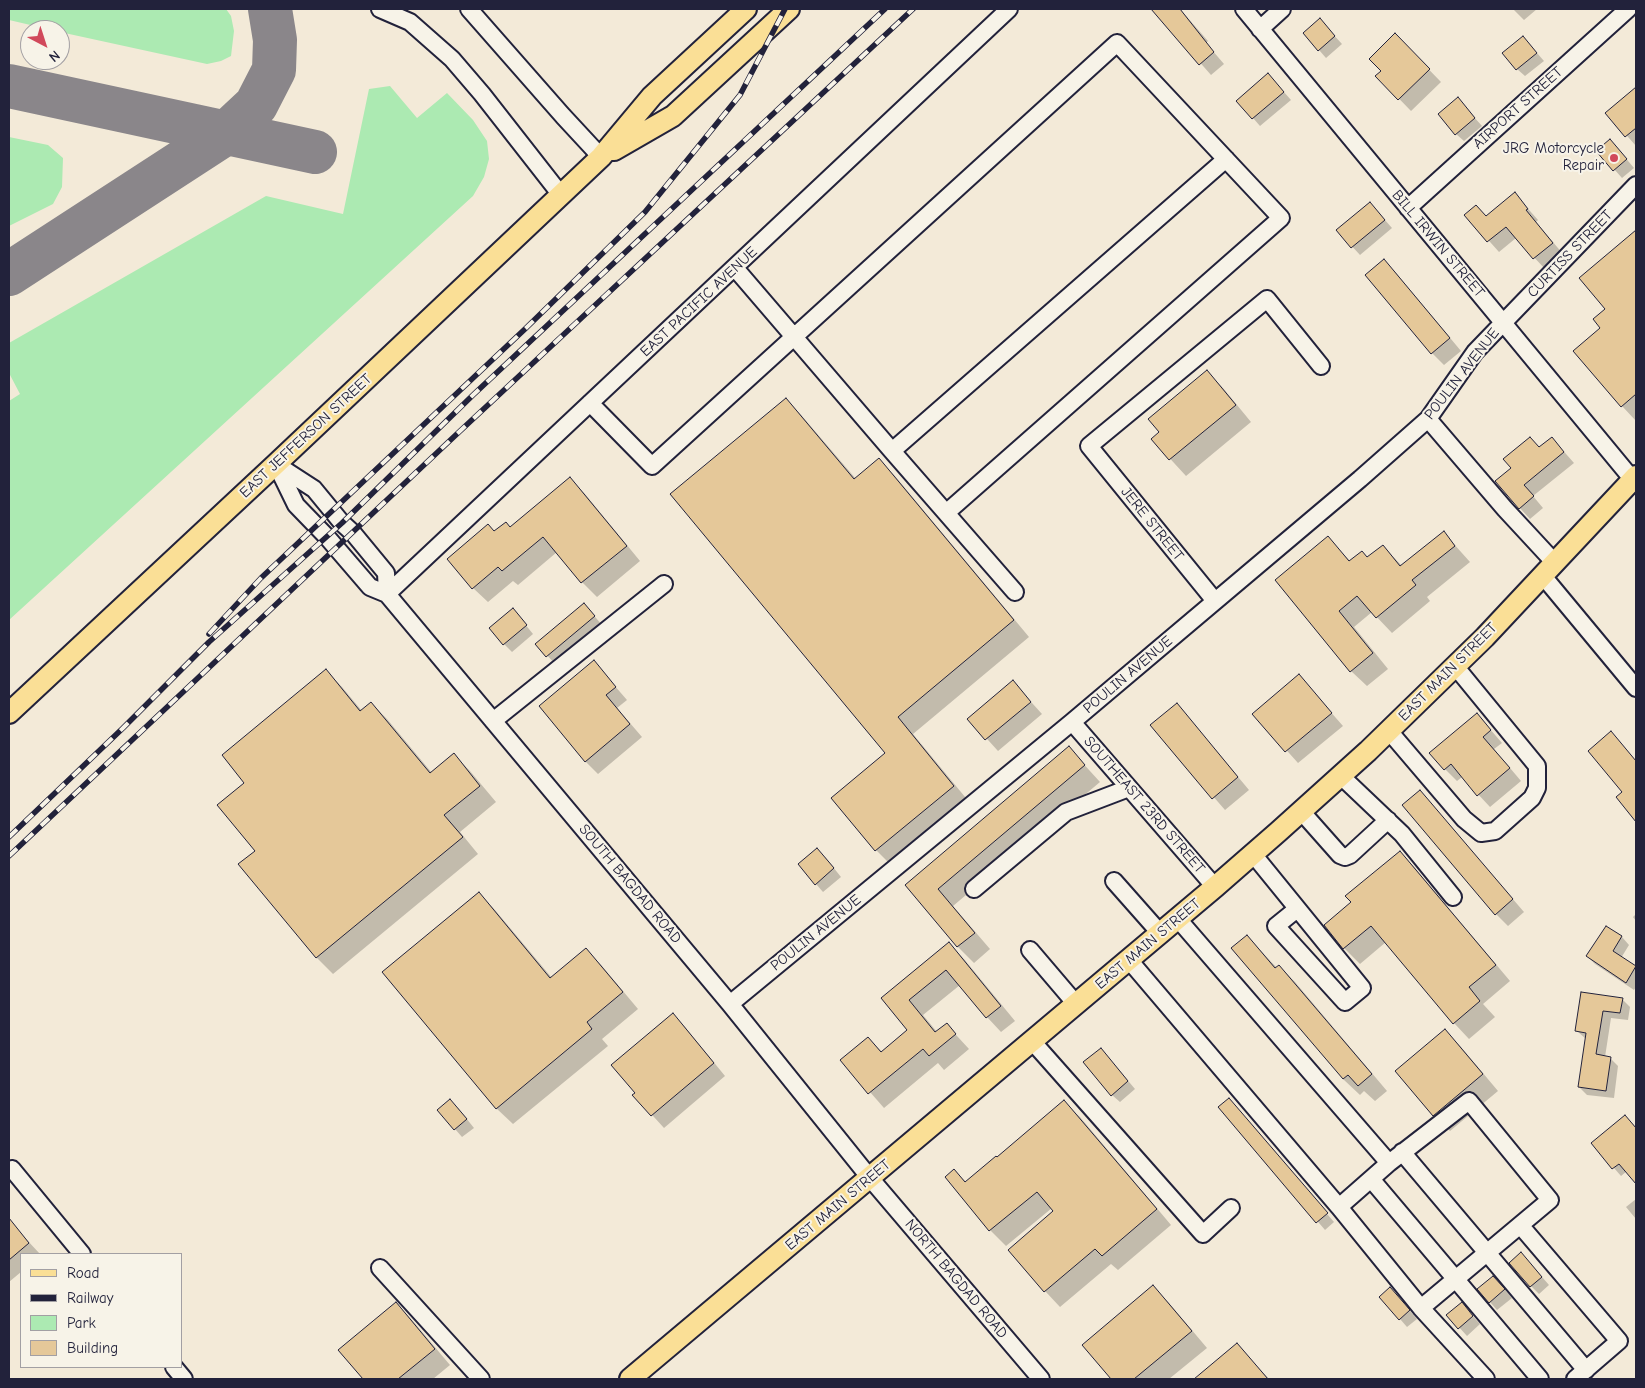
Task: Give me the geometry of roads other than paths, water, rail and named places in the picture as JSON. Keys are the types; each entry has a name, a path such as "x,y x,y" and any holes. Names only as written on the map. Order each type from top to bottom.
{"main road":[{"name":"EAST JEFFERSON STREET","path":"9,712 276,464 601,157 652,96 746,9"},
{"name":"EAST JEFFERSON STREET","path":"601,157 673,116 789,9"},
{"name":"EAST MAIN STREET","path":"630,1379 1216,887 1341,776 1455,666 1549,570 1635,478"}],"street":[{"path":"380,9 410,22 452,59 482,94 561,195"},
{"path":"469,9 601,157"},
{"name":"EAST PACIFIC AVENUE","path":"387,594 1009,9"},
{"name":"BILL IRWIN STREET","path":"1244,9 1635,478"},
{"path":"1260,29 1282,9"},
{"name":"AIRPORT STREET","path":"1408,208 1628,9"},
{"path":"590,403 652,466 1118,43 1281,218 946,513"},
{"path":"892,451 1226,159"},
{"name":"CURTISS STREET","path":"1503,322 1636,185"},
{"path":"735,268 1015,592"},
{"name":"JERE STREET","path":"1215,601 1089,446 1267,299 1321,366"},
{"name":"POULIN AVENUE","path":"730,1004 1072,722 1360,480 1428,419 1475,352 1503,322"},
{"path":"1428,419 1505,509 1636,688"},
{"path":"276,464 314,488 342,523 353,532 386,573 387,594"},
{"name":"SOUTH BAGDAD ROAD","path":"276,464 296,505 327,537 370,587 387,594 730,1004 870,1178"},
{"path":"494,721 664,584"},
{"path":"1389,731 1464,819 1481,833 1495,830 1532,798 1537,788 1537,766 1455,666"},
{"name":"SOUTHEAST 23RD STREET","path":"1072,722 1216,887"},
{"path":"1341,776 1402,834 1453,897"},
{"path":"974,888 1066,812 1129,788"},
{"path":"1301,811 1340,855 1345,858 1350,856 1388,820"},
{"path":"1252,854 1362,988 1345,1002 1276,926 1297,909"},
{"path":"1114,881 1160,934"},
{"path":"1178,919 1389,1163"},
{"path":"1030,950 1076,1004"},
{"path":"1128,960 1339,1207 1421,1308 1486,1379"},
{"path":"1032,1041 1202,1234 1231,1208"},
{"path":"1339,1207 1402,1152 1469,1101 1550,1200 1421,1308"},
{"path":"1402,1152 1488,1253 1581,1375 1619,1341 1520,1226"},
{"path":"12,1170 81,1253"},
{"name":"NORTH BAGDAD ROAD","path":"870,1178 1041,1379"},
{"path":"1371,1179 1540,1379"},
{"path":"380,1268 481,1379"},
{"path":"175,1368 184,1379"}],"railway":[{"path":"209,634 261,578 525,329 645,212 740,95 785,9"},
{"path":"9,837 123,728 209,642 342,523 473,395 885,9"},
{"path":"9,856 459,432 913,9"}],"place":[{"name":"JRG Motorcycle Repair","path":"1614,158"}]}
